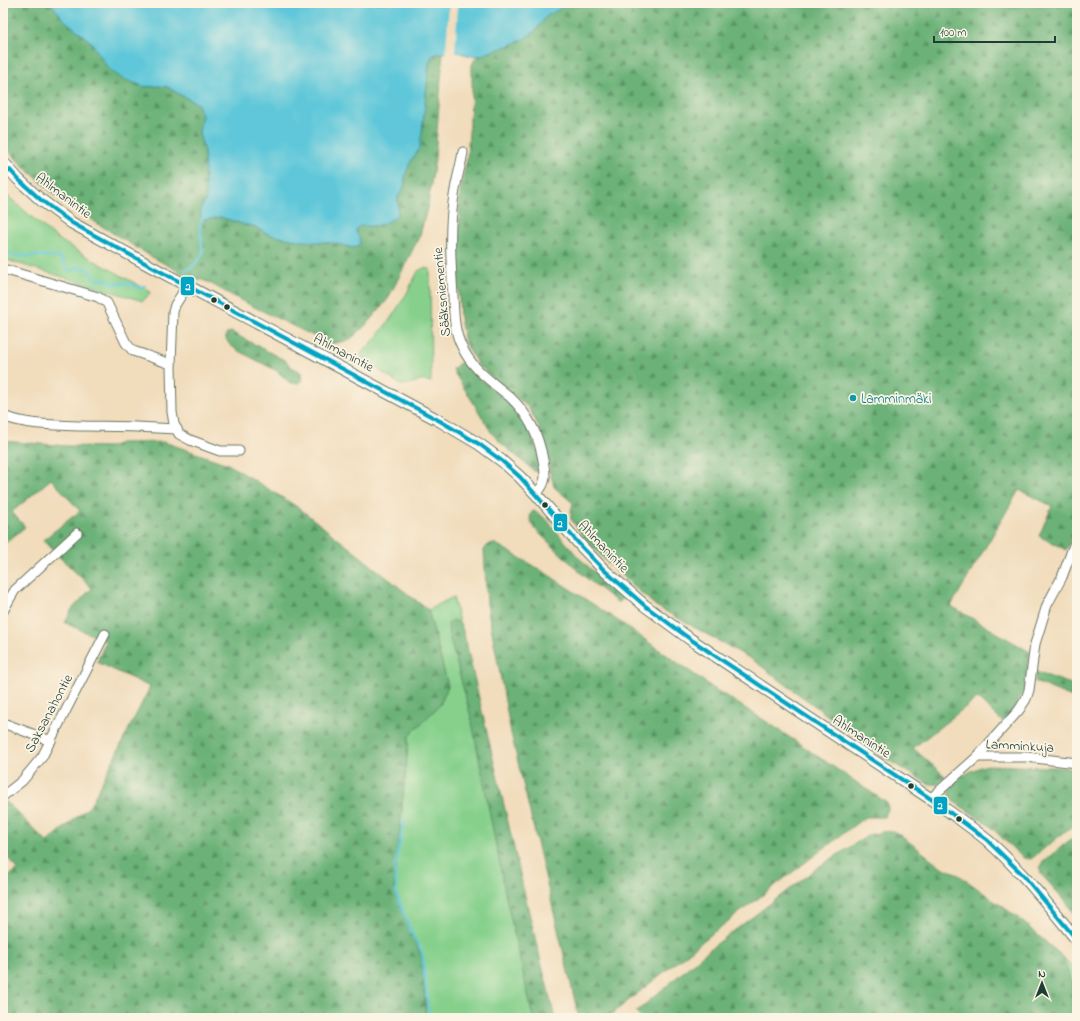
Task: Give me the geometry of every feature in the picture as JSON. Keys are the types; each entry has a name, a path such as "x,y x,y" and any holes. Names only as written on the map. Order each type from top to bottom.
{"street":[{"name":"Sääksniementie","path":"463,152 455,191 450,245 457,336 464,352 476,369 510,398 523,411 531,424 542,448 545,468 544,484 536,494"},
{"name":"Ahlmanintie","path":"5,170 72,223 186,286 440,421 478,444 502,461 536,494 604,570 624,588 665,621 977,832 1021,874 1077,940"},
{"path":"3,269 98,297 106,303 126,343 133,351 171,364"},
{"path":"186,286 175,305 174,312 171,364 172,412 174,424 179,434 190,440 220,451 239,450"},
{"path":"3,416 14,420 39,424 177,429"},
{"path":"3,611 15,590 77,533"},
{"path":"977,757 1019,710 1026,699 1029,690 1035,644 1047,605 1062,577 1074,545"},
{"name":"Saksanahontie","path":"3,796 22,781 42,757 105,634"},
{"path":"3,723 51,741"},
{"name":"Lamminkuja","path":"930,799 977,757 1026,757 1077,763"}],"green space":[{"path":"3,3 51,3 63,19 91,42 108,68 145,87 168,87 198,104 202,116 199,133 204,150 206,199 201,208 204,220 220,217 253,226 270,235 302,241 333,243 353,248 360,239 356,229 363,225 375,225 398,211 398,197 404,187 406,173 422,132 429,64 434,56 443,52 435,158 428,205 420,235 388,299 364,327 349,340 330,344 242,301 208,282 186,275 152,257 56,196 7,149 3,135"},
{"path":"570,3 1077,3 1077,526 1066,550 1039,536 1052,506 1019,490 951,606 1030,652 1025,688 1005,724 977,698 913,748 946,777 938,784 930,785 886,759 753,660 656,606 611,566 582,535 571,519 573,503 554,487 544,442 537,423 528,407 478,365 465,343 460,318 458,278 460,192 467,159 472,93 472,65 475,59 479,56 513,44 535,31 546,16"},
{"path":"3,192 55,237 151,292 143,301 3,259"},
{"path":"424,268 430,269 431,382 421,380 410,384 401,385 362,359 361,353 375,339 391,318 406,295 418,271"},
{"path":"231,332 286,361 290,366 300,372 302,380 298,383 290,383 277,371 237,350 230,345 226,339 226,334"},
{"path":"459,363 502,396 512,405 525,422 538,452 538,472 534,471 500,442 491,432 455,374 453,369"},
{"path":"3,441 68,446 110,447 120,443 164,442 228,464 299,508 428,610 448,686 440,705 409,736 394,888 422,958 426,1018 3,1018 3,881 18,869 3,853 3,804 6,801 47,842 90,806 150,687 97,662 106,641 65,623 72,609 92,588 43,540 80,511 51,479 12,512 25,527 3,545"},
{"path":"534,511 546,519 578,557 622,598 621,601 617,602 585,577 535,529 530,519 532,512"},
{"path":"489,544 496,544 544,572 623,624 716,690 764,720 887,803 888,809 884,817 865,817 714,932 605,1018 579,1018 511,733 487,605 484,550"},
{"path":"453,597 552,1018 426,1018 422,958 394,888 409,736 440,705 448,686 428,610"},
{"path":"453,620 460,623 464,634 555,1018 533,1018 506,897 471,717 449,635 448,624"},
{"path":"1036,672 1077,686 1077,699 1035,682"},
{"path":"988,765 1077,768 1077,822 1031,859 1023,858 988,824 953,801 950,796 949,792 951,787 959,778 971,771"},
{"path":"893,831 943,868 956,873 1017,917 1063,957 1076,998 1077,1018 642,1018 636,1012 710,949 820,866 869,835"},
{"path":"1077,834 1077,918 1066,902 1041,874 1040,868 1043,862"},
{"path":"1063,957 1077,972 1077,1005 1076,998"}],"water":[{"path":"51,3 570,3 547,16 535,31 524,39 513,44 479,56 469,56 458,52 439,53 432,56 429,64 419,149 411,161 406,173 404,187 398,197 397,215 391,220 380,225 361,226 357,228 356,232 360,239 360,243 357,247 353,248 333,243 302,241 270,235 253,226 220,217 204,220 201,218 201,208 206,199 204,150 199,133 202,116 198,104 168,87 145,87 121,78 108,68 91,42 63,19"}],"pier":[{"path":"449,3 458,3 455,54 446,54"}],"waterway":[{"path":"185,270 192,267 202,256 203,251 200,228 202,219"},
{"path":"3,245 6,251 15,256 53,256 62,259 67,269 70,271 76,267 88,269 94,278 98,280 107,279 112,283 132,284 138,288 145,286"},
{"path":"404,820 395,867 396,893 411,932 422,952 429,1018"}],"transit line":[{"name":"2","path":"3,176 10,170 41,200 72,223 440,421 479,444 520,477 604,570 644,605 690,639 937,803 987,840 1023,875 1077,940"}],"place":[{"name":"Lamminmäki","path":"853,398"}]}
